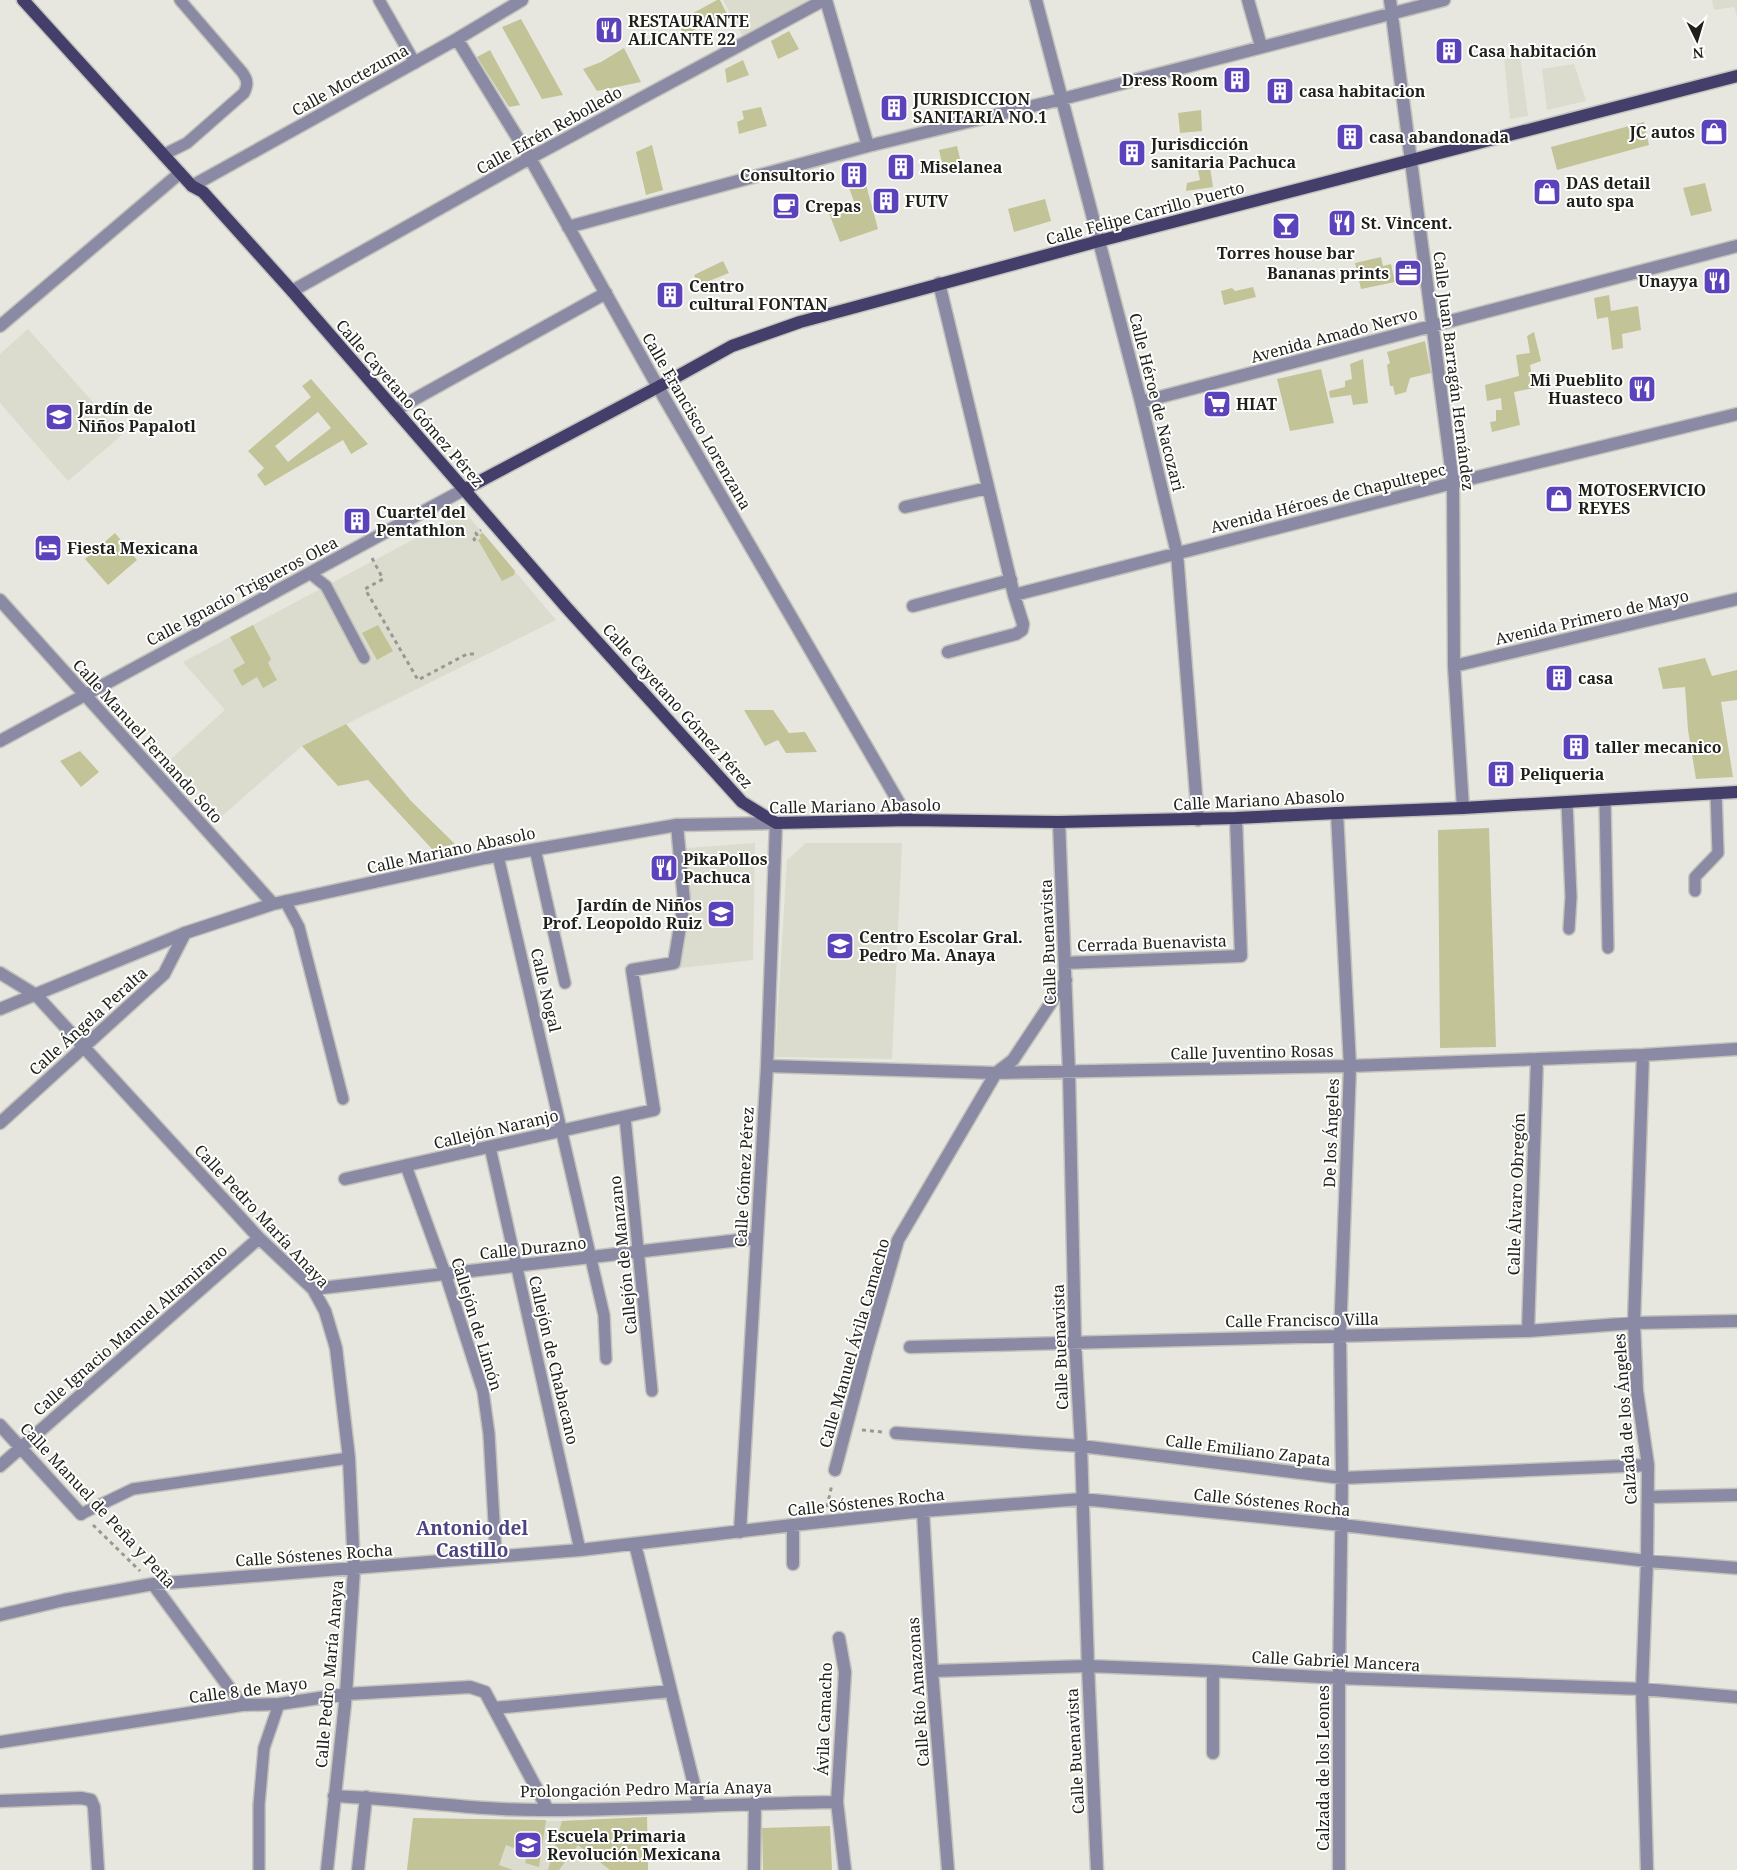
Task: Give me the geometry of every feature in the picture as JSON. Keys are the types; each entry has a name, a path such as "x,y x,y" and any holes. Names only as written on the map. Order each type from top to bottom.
{"main road":[{"name":"Calle Cayetano Gómez Pérez","path":"23,0 163,155 192,186 203,192 292,291 566,607 742,802 776,823"},
{"name":"Calle Felipe Carrillo Puerto","path":"658,387 732,346 800,322 1099,241 1737,76"},
{"name":"Calle Ignacio Trigueros Olea","path":"465,489 658,387"},
{"name":"Calle Mariano Abasolo","path":"776,823 909,820 1059,822 1198,820 1337,812 1567,803 1737,792"}],"street":[{"name":"Calle Moctezuma","path":"192,186 415,63 522,0"},
{"path":"825,0 868,146"},
{"name":"Calle Efrén Rebolledo","path":"292,291 530,158 825,0"},
{"name":"Calle Héroe de Nacozari","path":"1036,0 1141,402 1177,553 1198,820"},
{"path":"1248,0 1261,46"},
{"name":"Calle Juan Barragán Hernández","path":"1390,0 1453,483 1454,666 1464,808"},
{"path":"568,227 868,146 1062,99 1444,0"},
{"name":"Calle Francisco Lorenzana","path":"457,39 530,158 658,387 909,820"},
{"path":"0,326 180,173"},
{"name":"Avenida Amado Nervo","path":"1141,402 1737,246"},
{"path":"940,283 1014,595 1023,624 1022,630 1016,634 948,652"},
{"path":"395,410 606,293"},
{"name":"Avenida Héroes de Chapultepec","path":"1014,595 1453,483 1737,414"},
{"path":"905,507 988,488"},
{"name":"Calle Ignacio Trigueros Olea","path":"0,741 465,489"},
{"path":"913,606 1011,580"},
{"name":"Avenida Primero de Mayo","path":"1454,666 1737,599"},
{"name":"Calle Manuel Fernando Soto","path":"0,600 84,694 279,902"},
{"name":"De los Ángeles","path":"1337,812 1350,1066 1340,1336"},
{"name":"Cerrada Buenavista","path":"1065,962 1241,956 1236,818"},
{"name":"Calle Buenavista","path":"1059,822 1069,1072 1075,1341 1081,1446 1097,1870"},
{"name":"Calle Mariano Abasolo","path":"0,1009 185,933 279,902 536,848 677,825 776,823"},
{"name":"Calle Gómez Pérez","path":"740,1532 767,1066 776,823"},
{"name":"Callejón Naranjo","path":"345,1179 654,1110 632,970 674,963 684,902 677,825"},
{"name":"Calle Ángela Peralta","path":"0,1123 164,974 185,933"},
{"name":"Calle Pedro María Anaya","path":"0,973 36,995 259,1238 313,1289 325,1311 336,1348 349,1458 354,1569 346,1694 327,1870"},
{"name":"Calle Manuel Ávila Camacho","path":"835,1470 898,1240 996,1073 1012,1060 1066,980"},
{"name":"Calle Juventino Rosas","path":"767,1066 996,1073 1069,1072 1350,1066 1643,1055 1737,1049"},
{"name":"Calzada de los Ángeles","path":"1643,1055 1634,1323 1637,1391 1648,1465 1647,1561 1642,1689 1647,1870"},
{"name":"Calle Álvaro Obregón","path":"1528,1331 1538,1059"},
{"name":"Calle Ignacio Manuel Altamirano","path":"0,1466 259,1238"},
{"name":"Calle Durazno","path":"313,1289 757,1238"},
{"name":"Calle Francisco Villa","path":"910,1347 1075,1341 1528,1331 1634,1323 1737,1321"},
{"name":"Calzada de los Leones","path":"1339,1870 1339,1678 1342,1525 1340,1336"},
{"name":"Calle Manuel de Peña y Peña","path":"0,1425 81,1514"},
{"name":"Calle Emiliano Zapata","path":"896,1432 1081,1446 1342,1478 1648,1465"},
{"path":"1648,1498 1737,1495"},
{"name":"Calle Sóstenes Rocha","path":"0,1615 64,1600 153,1584 580,1550 793,1525 1082,1499 1342,1525 1647,1561 1737,1568"},
{"name":"Calle Río Amazonas","path":"923,1512 932,1671 948,1870"},
{"path":"793,1525 793,1564"},
{"path":"635,1544 699,1806"},
{"name":"Calle Manuel de Peña y Peña","path":"153,1584 242,1705"},
{"name":"Ávila Camacho","path":"839,1638 845,1672 836,1802 845,1870"},
{"name":"Calle Gabriel Mancera","path":"932,1671 1088,1666 1339,1678 1642,1689 1737,1697"},
{"path":"1212,1753 1214,1671"},
{"name":"Calle 8 de Mayo","path":"0,1742 242,1705 279,1704 346,1694 470,1687 485,1692 548,1810"},
{"path":"494,1708 671,1691"},
{"name":"Prolongación Pedro María Anaya","path":"334,1796 366,1797 418,1803 548,1810 699,1806 755,1802 836,1802"},
{"path":"358,1870 366,1797"},
{"path":"0,1800 81,1798 92,1800 98,1870"},
{"path":"754,1870 755,1802"}],"lane":[{"path":"163,155 186,143 244,93 247,86 247,78 180,0"},
{"path":"379,0 415,63"},
{"path":"311,574 326,586 364,658"},
{"path":"1695,891 1695,878 1718,853 1716,793"},
{"path":"1605,801 1608,948"},
{"path":"1567,803 1571,897 1568,929"},
{"path":"536,848 565,983"},
{"name":"Calle Nogal","path":"498,856 604,1315 606,1359"},
{"path":"279,902 299,927 343,1099"},
{"name":"Callejón de Manzano","path":"626,1117 652,1391"},
{"name":"Callejón de Chabacano","path":"490,1147 580,1550"},
{"name":"Callejón de Limón","path":"406,1166 445,1273 483,1391 489,1434 496,1557"},
{"path":"81,1514 133,1489 349,1458"},
{"path":"259,1870 259,1805 264,1748 279,1704"}],"path":[{"path":"476,541 474,539 478,537 476,533 484,529"},
{"path":"372,558 383,579 365,589 418,680 467,654 475,654"},
{"path":"846,1429 896,1432"},
{"name":"Calle Manuel Ávila Camacho","path":"823,1522 835,1470"},
{"name":"Calle Manuel de Peña y Peña","path":"81,1514 153,1584"}],"shaded area":[{"path":"723,0 813,0 743,37"},
{"path":"1712,0 1737,0 1737,16 1734,7 1714,10"},
{"path":"1520,56 1528,116 1510,119 1504,57"},
{"path":"1574,64 1586,101 1547,110 1542,69"},
{"name":"Jardín de Niños Papalotl","path":"28,329 122,435 68,481 0,403 0,354"},
{"path":"465,512 556,620 302,746 222,816 171,759 225,710 183,662"},
{"name":"Jardín de Niños Prof. Leopoldo Ruiz","path":"755,843 753,960 680,968 690,904 686,848"},
{"name":"Centro Escolar Gral. Pedro Ma. Anaya","path":"806,843 902,843 892,1059 775,1057 787,860"},
{"name":"Escuela Primaria Revolución Mexicana","path":"647,1817 648,1870 407,1870 413,1818 562,1821"}],"green space":[{"path":"720,0 727,14 684,35 677,22"},
{"path":"521,19 563,95 542,99 502,27"},
{"path":"789,31 799,49 778,59 771,41"},
{"path":"624,48 641,82 597,91 583,69 601,62"},
{"path":"490,50 520,105 509,107 477,57"},
{"path":"743,60 749,75 727,83 725,69"},
{"path":"761,107 767,126 739,134 737,122 744,119 742,111"},
{"path":"1201,110 1202,131 1180,133 1178,113"},
{"path":"1644,122 1649,145 1557,170 1551,147"},
{"path":"652,145 663,190 646,195 636,152"},
{"path":"957,146 962,167 944,171 939,150"},
{"path":"1210,167 1213,187 1186,191 1187,183 1200,180 1198,170"},
{"path":"865,181 878,229 840,242 829,213 855,204 848,185"},
{"path":"1705,183 1712,211 1691,216 1683,188"},
{"path":"1045,199 1051,221 1014,232 1008,209"},
{"path":"1381,257 1383,266 1391,264 1395,282 1361,289 1355,263"},
{"path":"723,261 729,273 699,285 694,275"},
{"path":"1253,287 1256,297 1224,305 1221,291 1232,288 1235,291"},
{"path":"1609,295 1611,311 1638,306 1641,330 1622,334 1623,348 1612,350 1608,317 1597,319 1594,298"},
{"path":"1534,332 1541,361 1530,365 1534,388 1514,392 1520,425 1492,432 1490,422 1496,421 1496,410 1502,410 1501,398 1487,401 1485,385 1519,376 1516,355 1530,353 1527,336"},
{"path":"1425,341 1431,373 1410,378 1406,392 1395,395 1393,386 1390,386 1387,365 1390,363 1387,352"},
{"path":"1363,359 1368,403 1353,405 1351,395 1330,398 1329,391 1345,387 1345,381 1352,379 1350,364"},
{"path":"1321,369 1334,423 1290,431 1277,379"},
{"path":"311,379 368,444 351,454 343,440 265,486 257,475 264,468 248,451 311,397 302,386","holes":["318,412 331,428 288,462 275,446"]},
{"path":"115,533 137,560 108,585 85,559"},
{"path":"483,533 515,571 514,575 502,581 478,540 481,538 479,535"},
{"path":"253,625 271,659 268,663 277,680 263,688 257,677 242,686 233,670 245,663 230,637"},
{"path":"378,625 393,651 377,660 362,633"},
{"path":"1705,658 1712,676 1737,670 1737,700 1721,702 1733,777 1696,779 1688,730 1685,687 1663,689 1658,668"},
{"path":"744,710 773,710 789,733 805,732 817,752 786,753 778,740 765,746"},
{"path":"346,724 411,801 455,844 432,849 368,780 338,786 302,746"},
{"path":"80,751 99,772 81,787 60,761"},
{"path":"1489,828 1496,1047 1440,1048 1438,830"},
{"path":"647,1817 648,1870 610,1870 578,1845 559,1870 548,1870 562,1821"},
{"path":"413,1818 546,1820 539,1867 525,1863 528,1853 506,1845 499,1865 513,1870 407,1870"},
{"path":"830,1826 832,1870 763,1870 762,1828"}],"place":[{"name":"RESTAURANTE ALICANTE 22","path":"609,30"},
{"name":"Casa habitación","path":"1449,51"},
{"name":"Dress Room","path":"1237,80"},
{"name":"casa habitacion","path":"1280,91"},
{"name":"JURISDICCION SANITARIA NO.1","path":"894,108"},
{"name":"JC autos","path":"1714,132"},
{"name":"casa abandonada","path":"1350,137"},
{"name":"Jurisdicción sanitaria Pachuca","path":"1132,153"},
{"name":"Miselanea","path":"901,167"},
{"name":"Consultorio","path":"854,175"},
{"name":"DAS detail auto spa","path":"1547,192"},
{"name":"FUTV","path":"886,201"},
{"name":"Crepas","path":"786,206"},
{"name":"St. Vincent.","path":"1342,223"},
{"name":"Torres house bar","path":"1286,226"},
{"name":"Bananas prints","path":"1408,273"},
{"name":"Unayya","path":"1717,281"},
{"name":"Centro cultural FONTAN","path":"670,295"},
{"name":"Mi Pueblito Huasteco","path":"1642,389"},
{"name":"HIAT","path":"1217,404"},
{"name":"Jardín de Niños Papalotl","path":"59,417"},
{"name":"MOTOSERVICIO REYES","path":"1559,499"},
{"name":"Cuartel del Pentathlon","path":"357,521"},
{"name":"Fiesta Mexicana","path":"48,548"},
{"name":"casa","path":"1559,678"},
{"name":"taller mecanico","path":"1576,747"},
{"name":"Peliqueria","path":"1501,774"},
{"name":"PikaPollos Pachuca","path":"664,868"},
{"name":"Jardín de Niños Prof. Leopoldo Ruiz","path":"721,914"},
{"name":"Centro Escolar Gral. Pedro Ma. Anaya","path":"840,946"},
{"name":"Escuela Primaria Revolución Mexicana","path":"528,1845"}],"district":[{"name":"Antonio del Castillo","path":"472,1539"}]}
